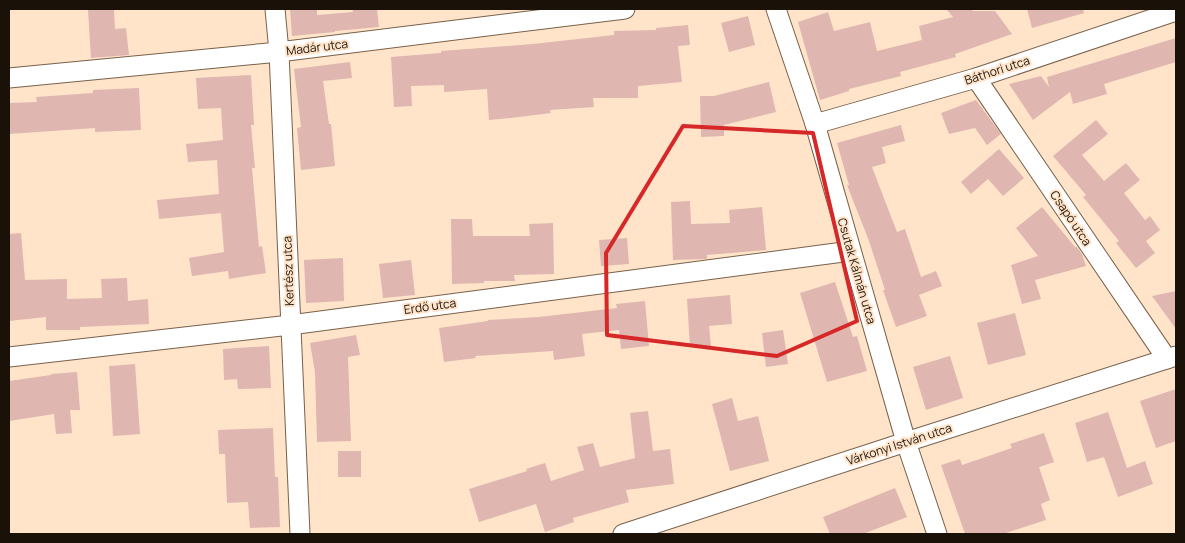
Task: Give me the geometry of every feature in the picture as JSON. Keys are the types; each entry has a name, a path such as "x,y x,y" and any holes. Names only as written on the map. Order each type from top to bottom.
{"street":[{"name":"Kertész utca","path":"275,9 279,52 300,534"},
{"name":"Madár utca","path":"9,78 279,52 625,9"},
{"name":"Csutak Kálmán utca","path":"776,9 815,124 906,442 937,534"},
{"name":"Báthori utca","path":"815,124 976,78 1176,11"},
{"name":"Csapó utca","path":"976,78 1172,357"},
{"name":"Erdő utca","path":"9,357 290,325 851,251"},
{"name":"Várkonyi István utca","path":"623,534 1172,357"}],"highlighted area":[{"path":"683,126 813,133 857,321 777,356 607,335 606,253"}],"building":[{"path":"114,9 115,29 126,28 129,55 91,58 88,10"},
{"path":"290,9 317,9 317,15 353,12 352,9 377,9 379,27 292,36"},
{"path":"946,9 995,11 1012,34 955,54 956,57 900,72 901,76 849,89 849,91 820,100 798,22 828,12 834,31 870,22 877,51 922,40 919,26 953,17"},
{"path":"1027,9 1083,9 1084,13 1032,28"},
{"path":"748,16 755,45 729,52 721,23"},
{"path":"688,25 690,45 678,46 682,82 638,86 638,98 593,98 594,107 550,110 551,113 489,120 487,89 444,92 444,85 411,86 412,106 394,107 391,57 533,44 614,35 614,31 656,30 656,28"},
{"path":"1176,38 1176,62 1104,84 1107,94 1073,104 1070,92 1033,120 1009,84 1041,76 1049,87 1047,77"},
{"path":"350,62 352,78 323,81 329,124 331,124 335,166 301,170 297,128 301,127 294,69"},
{"path":"251,75 254,125 251,125 255,168 252,168 259,247 262,246 266,273 229,279 228,271 192,276 189,258 224,252 221,213 159,219 157,200 219,194 217,160 188,162 186,144 223,140 221,108 198,109 196,78"},
{"path":"769,82 776,112 724,125 724,136 701,137 700,96 714,96"},
{"path":"139,88 141,130 95,132 95,128 9,134 9,103 37,102 36,97 93,93 93,90"},
{"path":"976,100 1001,134 987,145 975,128 949,134 941,113"},
{"path":"1096,120 1108,134 1082,155 1104,181 1126,163 1140,180 1124,193 1145,220 1150,216 1160,230 1146,241 1155,253 1136,268 1116,243 1119,241 1083,197 1086,195 1053,156"},
{"path":"901,125 905,141 882,147 886,163 872,167 897,232 905,229 921,277 936,271 942,286 919,295 927,316 896,327 869,241 847,185 849,185 837,143"},
{"path":"999,149 1024,178 1003,196 988,179 971,194 961,182"},
{"path":"690,201 691,224 730,223 729,210 762,207 766,250 707,255 707,259 673,260 671,202"},
{"path":"1042,207 1075,247 1077,247 1082,254 1086,266 1035,280 1041,299 1022,304 1011,265 1038,256 1016,228"},
{"path":"451,219 472,219 473,236 530,236 529,224 553,223 554,274 514,275 515,281 452,284"},
{"path":"21,233 25,280 67,279 67,299 102,298 101,279 127,278 128,301 148,299 149,324 80,327 80,330 46,330 46,317 9,321 9,234"},
{"path":"627,238 629,264 601,266 599,240"},
{"path":"343,258 344,301 306,303 304,260"},
{"path":"411,260 415,295 383,298 379,264"},
{"path":"835,282 853,337 857,336 867,371 827,382 800,293"},
{"path":"1176,291 1176,329 1152,296"},
{"path":"730,295 732,324 709,326 711,346 690,347 687,299"},
{"path":"645,301 649,346 621,349 619,330 582,334 585,356 554,360 553,351 475,356 476,358 444,362 439,328 488,320 539,317 617,308 616,304"},
{"path":"1015,313 1026,355 988,365 977,323"},
{"path":"783,330 788,364 766,367 762,333"},
{"path":"356,335 360,355 348,357 351,441 317,442 315,372 310,343"},
{"path":"269,346 271,388 238,389 237,379 224,380 223,349"},
{"path":"950,356 963,398 926,410 913,367"},
{"path":"135,364 140,434 113,436 109,366"},
{"path":"77,372 80,410 70,410 72,433 56,434 54,414 9,421 9,381"},
{"path":"1176,389 1176,441 1156,448 1140,401"},
{"path":"732,398 738,421 758,416 769,461 730,471 712,404"},
{"path":"648,411 653,451 670,449 674,484 626,490 629,502 573,518 574,522 545,532 536,504 479,522 469,489 527,471 526,469 545,463 551,481 584,470 577,447 593,443 600,467 635,458 630,413"},
{"path":"1108,412 1127,468 1145,461 1153,484 1118,497 1104,457 1087,462 1075,423"},
{"path":"273,428 275,477 278,477 280,527 250,528 248,502 227,503 225,454 219,454 218,430"},
{"path":"1044,433 1054,462 1039,467 1050,500 1041,504 1046,520 1003,534 965,534 941,465 960,459 962,465 1012,448 1010,444"},
{"path":"338,451 361,451 361,477 338,477"},
{"path":"895,488 907,517 863,534 830,534 823,517"}]}
